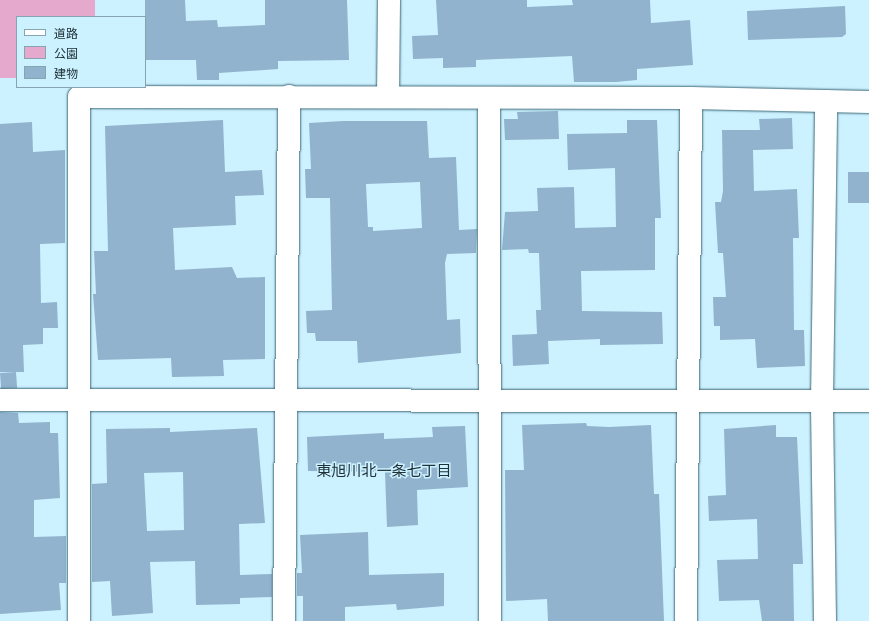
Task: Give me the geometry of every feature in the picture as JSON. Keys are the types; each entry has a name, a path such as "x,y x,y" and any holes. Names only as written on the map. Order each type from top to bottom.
{"street":[{"path":"388,96 389,0"},
{"path":"284,621 285,398 290,96"},
{"path":"79,621 79,97 388,96 489,98 691,98 869,102"},
{"path":"489,98 490,621"},
{"path":"686,621 686,401 691,98"},
{"path":"825,621 822,402 826,101"},
{"path":"0,400 285,398 490,401 869,401"}],"green space":[{"path":"0,0 95,0 95,16 16,16 16,78 0,78"}],"building":[{"path":"145,0 185,0 186,21 217,20 218,27 265,25 265,0 347,0 349,60 278,61 278,69 219,73 219,80 197,80 196,60 146,60"},
{"path":"436,0 527,0 527,7 573,5 572,0 650,0 651,23 690,20 693,65 637,69 637,80 616,82 574,82 572,56 476,60 476,67 443,68 443,58 413,59 412,36 438,35"},
{"path":"845,6 846,34 842,37 748,40 747,11"},
{"path":"558,111 559,139 505,140 504,119 518,119 517,112"},
{"path":"792,118 793,149 753,150 754,191 797,189 799,238 793,238 794,330 804,330 805,366 757,368 755,339 720,340 720,326 714,326 713,297 726,297 723,253 718,253 715,202 721,202 723,191 722,130 760,130 759,119"},
{"path":"223,120 225,172 262,170 264,195 235,196 236,225 173,228 175,270 232,267 237,278 265,277 265,359 223,360 224,376 172,377 171,358 98,360 93,294 96,294 94,251 108,251 105,126"},
{"path":"627,120 657,120 661,218 655,218 655,270 581,271 582,311 662,312 663,344 600,345 600,339 548,341 549,364 513,366 512,335 537,334 536,310 541,310 539,253 529,253 528,249 502,250 505,212 538,211 537,188 574,187 575,228 616,227 615,168 568,170 567,134 627,133"},
{"path":"343,121 427,121 429,158 456,157 459,230 477,229 476,253 447,254 445,263 447,320 460,319 461,353 358,363 357,341 316,341 315,333 307,333 306,311 332,310 330,198 306,198 305,169 311,169 309,123","holes":["420,182 422,228 373,231 373,227 368,227 366,184"]},
{"path":"32,122 33,152 65,150 65,243 40,244 41,303 57,302 58,328 43,328 43,344 23,345 24,372 0,372 0,124"},
{"path":"848,172 869,172 869,203 848,203"},
{"path":"16,372 17,388 1,389 0,373"},
{"path":"0,412 18,413 19,423 50,422 50,433 58,433 60,498 34,500 34,537 66,536 66,583 59,583 61,610 0,614"},
{"path":"586,423 587,426 609,427 651,425 654,494 659,494 664,621 548,621 547,599 506,601 505,470 524,470 522,425"},
{"path":"776,425 776,437 797,437 803,564 793,564 794,621 762,621 759,600 719,601 717,560 758,559 757,519 709,521 708,496 726,495 724,429"},
{"path":"465,426 468,487 417,490 418,525 387,527 385,472 308,471 307,437 384,433 384,439 433,437 432,427"},
{"path":"170,428 170,432 257,428 265,523 239,524 240,575 272,574 272,597 240,598 240,604 196,605 195,561 150,562 153,613 112,616 110,581 92,582 92,484 107,483 106,429","holes":["183,472 184,530 147,531 144,473"]},
{"path":"368,532 369,575 444,573 444,606 397,610 396,604 345,607 345,621 303,621 303,596 297,596 297,573 302,573 300,535"}],"district":[{"name":"東旭川北一条七丁目","path":"384,472"}]}
